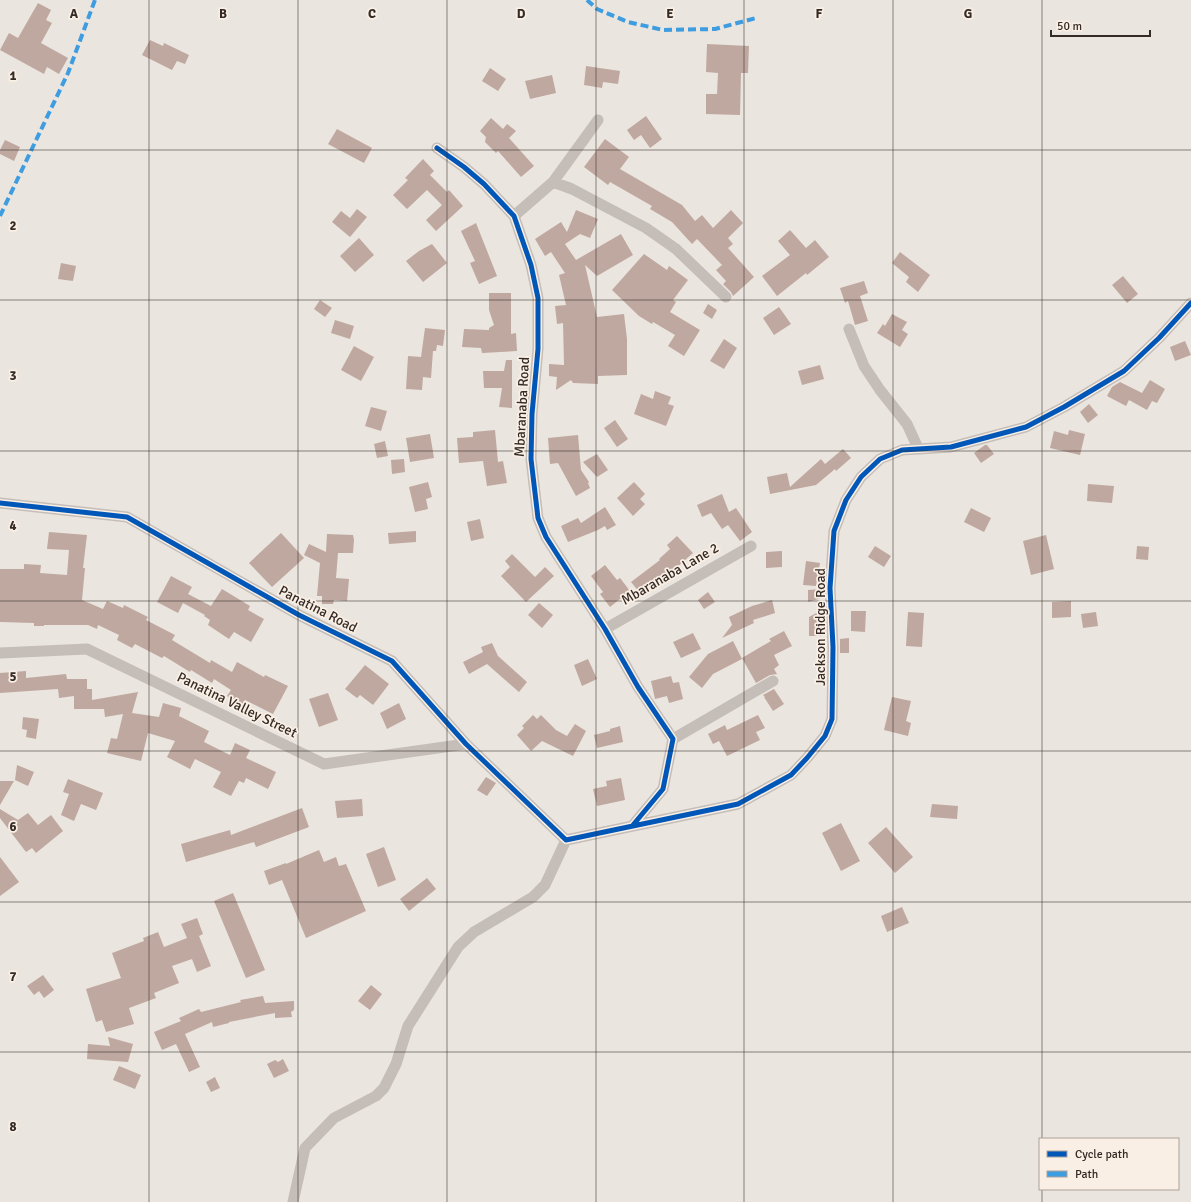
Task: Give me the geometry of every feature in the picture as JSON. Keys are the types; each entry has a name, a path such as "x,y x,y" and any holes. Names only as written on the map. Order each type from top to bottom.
{"street":[{"path":"514,216 552,182 598,120"},
{"name":"Mbaranaba Road","path":"437,148 464,167 479,180 514,216 531,265 538,298 538,349 532,414 530,459 538,518 546,537 605,629 638,688 673,739"},
{"path":"552,182 572,189 646,228 676,249 726,297"},
{"name":"Jackson Ridge Road","path":"566,840 738,804 791,775 825,736 832,719 830,588 834,531 846,500 861,477 880,459 902,450 951,447 992,437 1026,427 1058,411 1124,371 1159,338 1191,304"},
{"path":"849,329 864,366 880,390 907,424 918,448"},
{"name":"Panatina Road","path":"0,503 127,517 299,615 392,661 466,744 566,840"},
{"name":"Mbaranaba Lane 2","path":"605,629 751,546"},
{"name":"Panatina Valley Street","path":"0,653 88,649 324,764 466,744"},
{"path":"634,825 663,789 673,739 773,681"},
{"path":"292,1202 305,1148 334,1118 376,1096 384,1088 396,1064 408,1026 458,947 474,932 534,897 545,884 566,840"}],"building":[{"path":"38,3 51,10 46,20 52,23 41,43 68,58 59,74 47,67 44,74 0,50 9,33 18,38"},
{"path":"150,40 163,46 164,43 189,55 185,64 177,61 172,70 142,55"},
{"path":"707,44 749,46 748,73 741,73 740,115 706,114 706,94 717,94 718,73 706,72"},
{"path":"586,66 620,71 618,84 603,82 602,88 584,85"},
{"path":"490,68 506,79 498,91 482,81"},
{"path":"552,75 556,93 530,99 525,81"},
{"path":"646,116 662,139 650,148 641,135 634,140 627,130"},
{"path":"491,118 503,129 507,124 516,131 509,138 534,166 521,177 498,151 496,153 485,142 486,137 480,131"},
{"path":"337,129 372,148 364,163 328,144"},
{"path":"605,139 629,157 620,169 682,205 695,221 702,215 713,228 731,210 743,223 728,238 733,244 728,248 754,277 733,296 723,284 726,281 716,270 722,265 697,239 692,244 672,222 650,209 652,206 610,182 608,185 584,167"},
{"path":"5,140 20,147 14,161 0,154 0,150"},
{"path":"423,159 434,171 430,175 447,192 449,190 463,206 436,231 426,220 442,205 427,190 407,209 393,195 408,180 405,178"},
{"path":"357,209 367,217 350,237 332,222 341,211 350,218"},
{"path":"576,210 598,219 590,238 580,234 565,244 576,260 621,234 633,255 597,276 585,265 597,317 624,314 627,339 627,375 598,376 598,384 573,383 571,380 556,390 557,377 549,376 549,364 564,365 563,323 557,324 555,306 566,305 559,275 565,273 551,252 545,256 535,239 561,222 567,232"},
{"path":"476,223 497,276 479,284 470,263 475,261 461,231"},
{"path":"790,230 806,248 815,240 829,257 807,275 806,273 777,296 762,276 790,255 778,241"},
{"path":"359,238 374,255 355,272 340,256"},
{"path":"432,244 447,263 423,282 406,261 419,251"},
{"path":"900,252 930,275 918,292 906,282 909,277 892,263"},
{"path":"644,254 667,270 669,266 688,280 673,300 676,302 670,312 700,330 684,356 668,346 675,335 653,322 652,324 639,316 612,290"},
{"path":"61,263 76,266 73,281 58,279"},
{"path":"1123,276 1138,294 1127,303 1112,285"},
{"path":"864,281 868,293 860,296 868,321 855,325 848,301 845,303 840,288"},
{"path":"489,293 511,293 511,334 516,333 517,351 482,353 481,348 462,347 464,329 489,330 489,328 494,325 489,310"},
{"path":"320,300 332,308 325,317 314,309"},
{"path":"708,304 717,310 712,319 703,313"},
{"path":"779,307 791,324 774,335 763,318"},
{"path":"892,314 907,322 902,330 908,334 900,347 877,333 883,324 885,326"},
{"path":"335,320 354,326 350,339 331,333"},
{"path":"425,328 445,330 443,346 437,345 436,351 433,351 431,378 423,377 422,390 406,389 408,356 421,357"},
{"path":"724,339 737,348 724,369 710,361"},
{"path":"1185,341 1191,355 1175,361 1170,347"},
{"path":"354,346 374,357 361,381 341,370"},
{"path":"506,360 512,360 512,408 499,407 502,388 484,388 483,371 504,371"},
{"path":"820,365 824,379 802,385 798,371"},
{"path":"1150,380 1165,389 1157,403 1152,401 1147,410 1129,400 1126,406 1107,396 1112,387 1120,382 1142,393"},
{"path":"655,391 671,397 668,404 674,406 666,426 634,414 641,394 653,399"},
{"path":"1089,404 1098,415 1088,423 1080,412"},
{"path":"371,407 387,411 381,431 365,426"},
{"path":"615,420 628,439 617,447 604,428"},
{"path":"495,430 498,462 503,461 507,483 487,486 483,461 459,463 457,438 473,437 473,432"},
{"path":"1069,430 1085,434 1080,455 1050,448 1054,431 1068,435"},
{"path":"430,434 434,458 410,462 406,438"},
{"path":"578,435 581,470 589,482 590,488 576,496 558,463 550,464 548,438"},
{"path":"385,441 388,456 377,458 374,444"},
{"path":"987,445 994,454 981,463 974,453"},
{"path":"843,449 851,458 816,485 770,494 767,477 787,473 790,487 821,459 825,464"},
{"path":"597,454 608,470 597,477 583,462"},
{"path":"404,459 405,472 392,474 391,460"},
{"path":"428,482 432,497 426,499 428,509 415,512 409,487"},
{"path":"634,482 645,494 640,499 645,504 633,516 617,498"},
{"path":"1088,484 1114,486 1112,503 1087,501"},
{"path":"722,494 729,512 736,508 752,532 740,541 728,525 722,529 711,513 702,517 697,505"},
{"path":"605,507 616,525 607,530 605,526 568,542 561,526 578,518 581,523"},
{"path":"971,508 991,518 984,532 964,522"},
{"path":"480,519 484,538 471,541 467,522"},
{"path":"416,531 416,542 389,544 388,533"},
{"path":"49,532 87,535 83,568 85,568 82,600 103,609 107,601 123,608 124,605 148,617 146,620 175,635 172,640 210,663 211,660 232,672 237,662 264,677 265,675 288,686 273,714 245,700 242,705 227,696 231,690 214,679 212,683 164,656 162,658 135,644 132,648 117,640 119,635 98,625 97,629 88,625 34,626 34,623 0,622 0,569 24,569 24,564 41,565 40,573 67,575 69,550 47,549"},
{"path":"281,533 304,558 272,587 249,563"},
{"path":"327,534 353,535 354,540 353,553 338,553 336,578 349,579 347,601 334,600 333,604 322,604 322,596 317,596 320,563 304,555 309,544 326,552"},
{"path":"1046,535 1054,569 1031,575 1023,541"},
{"path":"677,536 693,553 650,591 646,589 640,593 631,582 660,560 659,559 670,549 667,545"},
{"path":"875,546 891,556 884,567 868,557"},
{"path":"1137,546 1149,547 1148,560 1136,559"},
{"path":"782,551 782,567 766,568 766,552"},
{"path":"512,554 535,577 545,567 554,576 526,602 501,576 510,567 505,561"},
{"path":"806,561 820,563 816,586 803,585"},
{"path":"605,565 617,580 620,578 630,591 610,607 600,594 603,592 591,576"},
{"path":"171,576 192,587 188,594 211,606 222,589 250,606 248,610 264,619 251,642 234,632 229,639 208,625 210,620 204,616 205,615 183,603 178,613 157,602"},
{"path":"821,589 822,598 808,602 808,590"},
{"path":"708,592 715,602 704,609 698,600"},
{"path":"772,600 775,613 753,620 754,623 722,638 732,625 729,617 752,606"},
{"path":"1071,601 1071,617 1052,618 1052,602"},
{"path":"539,603 553,615 542,628 528,615"},
{"path":"822,610 822,636 809,636 809,617"},
{"path":"851,611 866,611 865,632 851,631"},
{"path":"908,612 924,613 922,647 906,646"},
{"path":"1096,612 1098,626 1083,628 1081,614"},
{"path":"784,631 792,646 774,655 779,665 774,669 777,674 770,675 756,683 742,658 771,641 769,639"},
{"path":"693,633 701,649 681,658 673,642"},
{"path":"849,638 849,653 840,653 840,639"},
{"path":"733,641 742,659 713,674 702,688 689,677 708,654"},
{"path":"492,643 498,656 527,682 519,692 487,664 469,674 463,662 483,652 481,647"},
{"path":"588,659 597,679 582,686 574,665"},
{"path":"365,665 389,684 373,705 360,695 357,698 345,689"},
{"path":"26,671 26,678 66,674 67,679 87,679 87,689 92,689 92,700 138,692 132,713 159,717 163,703 181,708 179,716 209,731 204,742 230,755 235,743 250,750 246,758 276,772 268,789 246,778 244,783 239,781 231,796 213,787 221,772 195,759 190,769 167,757 175,741 148,733 141,761 107,753 111,738 117,739 123,714 105,717 104,709 74,709 74,696 59,698 58,689 0,693 0,673"},
{"path":"671,676 673,683 679,682 683,699 669,703 667,696 655,699 651,681"},
{"path":"774,689 784,704 773,711 763,695"},
{"path":"328,693 338,720 319,727 309,699"},
{"path":"892,697 911,701 906,721 911,723 908,736 884,730"},
{"path":"399,703 406,719 387,729 380,713"},
{"path":"533,715 537,719 541,715 556,730 567,736 575,724 586,731 573,756 542,741 531,751 517,735 524,728 522,726"},
{"path":"758,715 765,728 756,732 760,740 727,756 719,741 713,744 708,734 725,725 727,730"},
{"path":"23,717 39,719 36,739 26,737 27,730 22,729"},
{"path":"620,726 623,742 597,748 594,735 610,731 610,729"},
{"path":"17,765 34,772 28,786 15,780"},
{"path":"486,777 496,783 487,796 477,790"},
{"path":"621,778 625,800 597,806 593,789 607,786 606,781"},
{"path":"68,779 103,793 96,810 81,804 74,821 61,815 69,794 63,792"},
{"path":"0,781 14,781 0,805"},
{"path":"362,799 363,816 337,818 335,801"},
{"path":"932,804 958,806 957,819 930,817"},
{"path":"302,808 309,827 256,847 254,842 186,862 181,844 230,830 231,835"},
{"path":"0,809 18,820 28,813 38,825 51,815 63,831 36,853 32,848 26,852 0,818"},
{"path":"841,823 860,861 841,871 822,833"},
{"path":"886,827 913,857 895,873 868,843"},
{"path":"384,847 396,880 378,887 366,854"},
{"path":"319,850 324,862 336,857 339,866 346,864 366,911 306,938 282,880 269,885 264,871 286,864"},
{"path":"0,857 19,882 0,896"},
{"path":"427,878 436,889 409,911 400,899"},
{"path":"233,893 265,970 246,978 214,901"},
{"path":"902,907 909,923 887,932 881,916"},
{"path":"197,918 203,934 199,936 211,966 197,972 192,959 172,966 179,983 154,993 156,998 129,1008 134,1024 106,1032 102,1020 96,1022 86,989 121,978 112,953 144,941 143,938 158,932 164,947 187,938 181,924"},
{"path":"43,975 54,990 44,998 39,991 34,995 27,986"},
{"path":"371,985 382,994 370,1010 358,1001"},
{"path":"263,996 265,1003 294,1001 294,1010 291,1012 292,1017 275,1018 275,1013 229,1022 213,1027 212,1022 185,1034 200,1067 189,1072 176,1044 162,1050 154,1032 181,1021 179,1018 199,1009 201,1012 241,1002 240,1000"},
{"path":"108,1037 133,1044 128,1062 87,1059 88,1044 110,1046"},
{"path":"283,1059 289,1071 274,1078 267,1064 275,1060 278,1062"},
{"path":"119,1066 141,1075 135,1089 113,1080"},
{"path":"215,1077 220,1088 211,1092 206,1082"}],"marked path":[{"path":"0,216 68,73 95,0"},
{"path":"587,0 597,9 628,22 663,30 715,29 756,18"}],"cycle path":[{"path":"437,148 464,167 484,184 514,216 531,265 538,298 538,349 532,414 531,459 538,518 546,537 605,629 638,687 673,739 663,789 633,825"},
{"path":"0,503 127,517 299,615 392,661 466,744 566,840 738,804 791,775 825,736 832,719 833,647 830,588 834,531 846,500 861,477 880,459 902,450 951,447 1026,427 1064,407 1124,371 1159,338 1191,303"}]}
